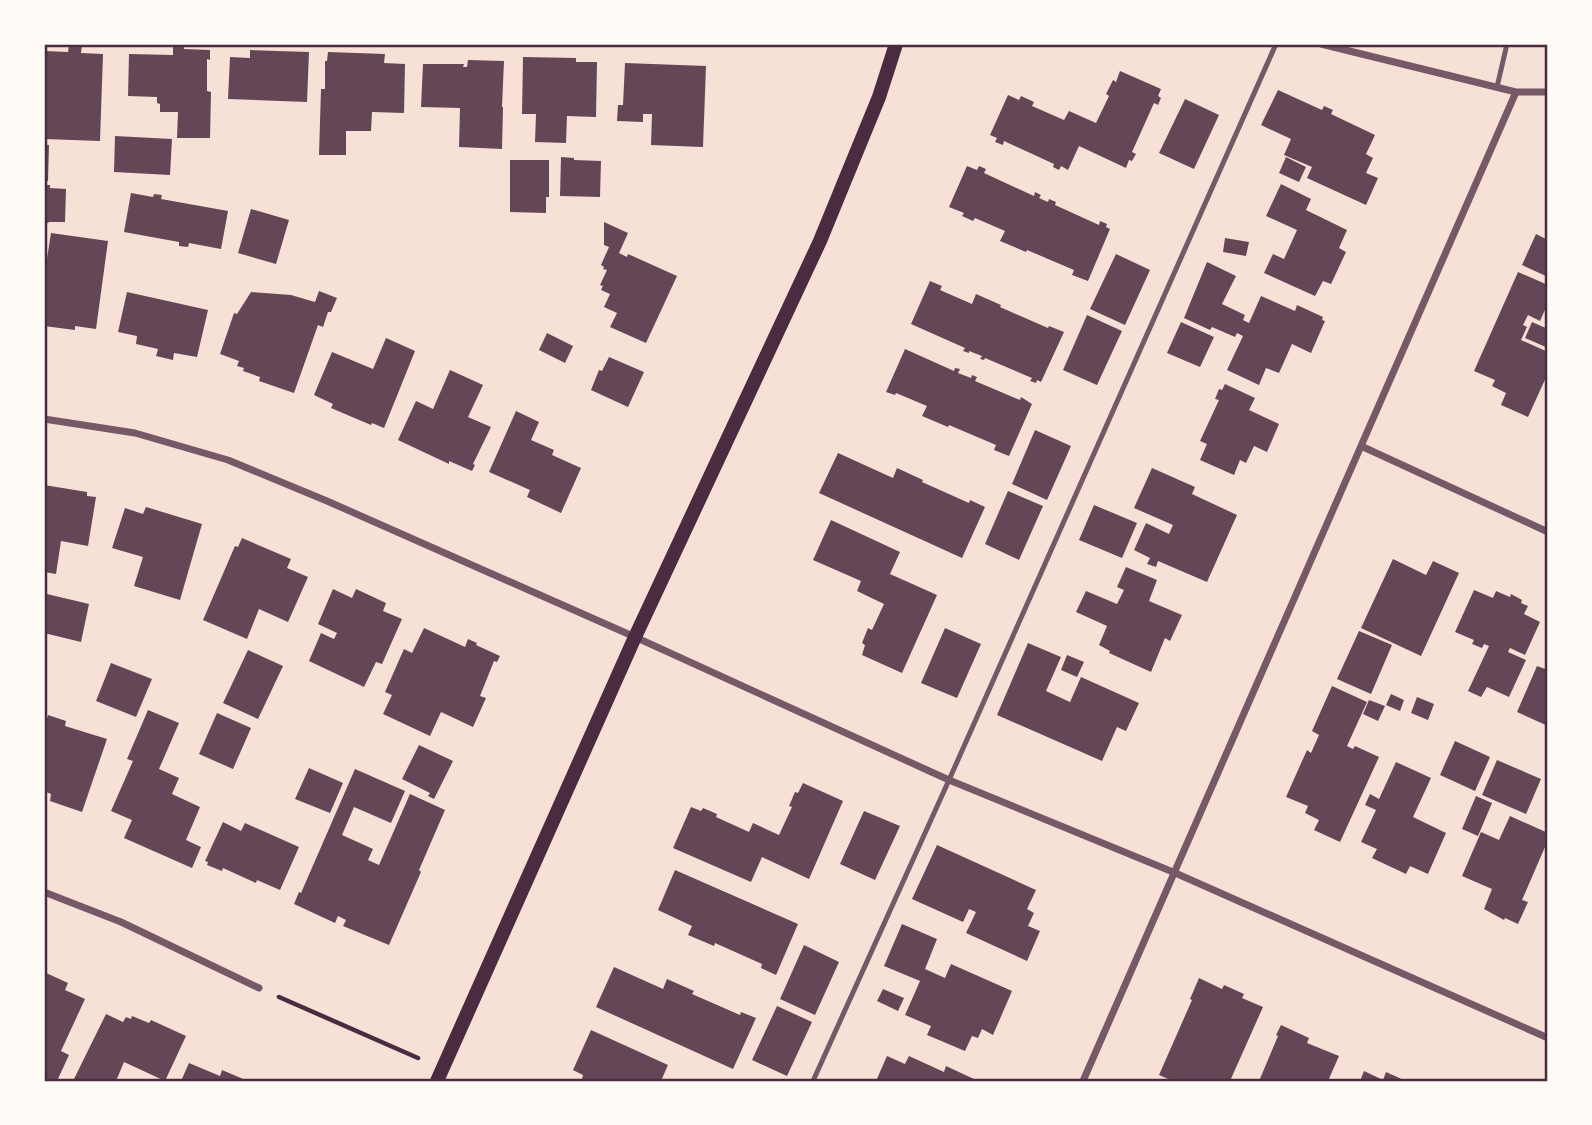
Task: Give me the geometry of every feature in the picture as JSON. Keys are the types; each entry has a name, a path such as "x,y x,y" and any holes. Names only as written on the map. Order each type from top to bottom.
{"main road":[{"path":"440,1075 635,637 820,241 879,97 896,44"}],"street":[{"path":"1321,44 1516,92 1548,92"},
{"path":"1083,1081 1516,92"},
{"path":"44,419 135,433 228,460 635,637 949,780 1173,872 1548,1038"},
{"path":"1361,446 1548,532"},
{"path":"44,892 121,922 259,988"}],"lane":[{"path":"813,1081 1276,44"},
{"path":"1497,87 1507,44"}],"path":[{"path":"259,988 440,1075"}],"building":[{"path":"69,44 82,45 81,53 103,54 100,141 44,139 45,51 68,52"},
{"path":"173,47 210,50 210,60 207,59 207,91 211,92 210,138 177,138 178,112 160,112 157,97 128,96 129,54 173,55"},
{"path":"250,50 309,52 307,102 228,99 230,57 250,58"},
{"path":"328,52 385,54 384,63 405,64 404,113 372,112 371,131 346,131 346,155 319,155 321,89 325,89 325,61"},
{"path":"523,57 576,58 576,62 597,62 596,117 567,116 566,143 535,142 536,114 522,114"},
{"path":"468,60 504,61 502,149 459,147 460,108 421,107 423,64 464,64 463,67 467,67"},
{"path":"625,63 706,66 703,147 651,145 652,114 643,114 643,122 617,121 618,105 623,105"},
{"path":"1120,71 1161,89 1158,105 1154,103 1132,152 1136,154 1132,161 1129,160 1126,168 1079,146 1068,170 1061,166 1059,170 1053,167 1054,164 1004,141 1003,145 995,142 997,138 990,135 1008,95 1019,100 1021,96 1034,102 1032,106 1064,120 1069,111 1096,123 1109,96 1106,94 1113,80 1116,82"},
{"path":"1278,90 1322,110 1324,106 1333,110 1331,114 1375,135 1366,154 1373,158 1366,173 1378,178 1366,205 1307,178 1312,167 1284,155 1291,139 1261,125"},
{"path":"1185,99 1219,115 1194,169 1159,153"},
{"path":"115,136 172,139 170,175 114,172"},
{"path":"44,145 49,145 48,181 44,181"},
{"path":"561,157 601,161 600,197 560,196"},
{"path":"1286,157 1306,167 1299,182 1279,173"},
{"path":"510,160 549,160 546,213 510,212"},
{"path":"967,166 977,170 979,166 986,169 984,173 1034,196 1035,192 1041,195 1039,198 1056,202 1055,205 1099,225 1100,221 1107,224 1106,227 1110,229 1088,281 1072,275 1074,270 1000,241 1005,231 975,218 973,221 962,216 964,213 949,207"},
{"path":"1281,184 1311,199 1306,210 1347,230 1339,248 1346,252 1331,284 1323,281 1315,296 1264,273 1273,254 1284,259 1297,230 1266,216"},
{"path":"44,185 66,189 65,222 44,223"},
{"path":"131,193 153,197 154,194 162,195 161,199 228,211 221,249 189,243 188,247 179,246 179,242 124,232"},
{"path":"251,209 289,220 276,264 238,253"},
{"path":"604,222 628,233 619,253 627,257 628,254 677,276 646,343 610,327 617,313 604,307 610,294 601,290 603,286 600,285 607,270 601,265 609,247 604,245"},
{"path":"51,233 108,241 96,329 75,326 75,330 44,326 44,271"},
{"path":"1536,234 1548,240 1548,277 1522,265"},
{"path":"1225,238 1249,242 1246,256 1223,252"},
{"path":"1116,254 1150,270 1125,325 1090,309"},
{"path":"1207,262 1236,276 1222,304 1245,315 1243,320 1249,323 1261,296 1295,311 1297,305 1323,317 1322,320 1325,321 1311,353 1292,344 1279,373 1266,368 1259,385 1227,370 1243,336 1237,333 1235,337 1212,327 1210,330 1184,318"},
{"path":"1518,272 1548,285 1548,303 1540,321 1528,315 1523,325 1527,327 1521,340 1548,352 1548,373 1528,417 1501,405 1506,393 1492,386 1495,380 1474,371"},
{"path":"930,281 942,286 940,290 972,304 976,294 1048,328 1049,326 1064,332 1041,382 1030,381 1032,378 985,358 980,359 982,356 963,351 965,348 911,324"},
{"path":"319,291 337,298 323,327 318,325 294,393 259,381 260,377 237,366 239,361 220,354 234,313 237,314 251,292 291,295 315,302"},
{"path":"127,292 208,310 197,357 174,353 173,360 156,356 158,349 136,344 137,336 118,332"},
{"path":"1087,315 1122,331 1097,385 1063,370"},
{"path":"1181,322 1214,337 1200,367 1167,353"},
{"path":"1532,322 1548,329 1548,348 1525,338"},
{"path":"547,333 573,346 565,363 539,350"},
{"path":"386,338 415,351 384,428 331,408 333,404 314,395 332,352 373,369"},
{"path":"905,349 954,371 955,368 960,369 958,373 971,378 972,375 977,377 975,381 1020,400 1021,397 1032,404 1009,456 994,450 996,445 922,416 927,406 896,393 886,392"},
{"path":"609,357 644,372 628,407 591,390 599,370 602,371"},
{"path":"450,370 483,385 468,417 491,427 472,471 449,461 449,464 398,440 416,401 433,409"},
{"path":"1225,384 1255,398 1249,410 1279,424 1267,452 1254,446 1246,463 1240,460 1234,475 1200,460 1207,444 1200,441 1219,400 1215,399 1219,389 1222,390"},
{"path":"516,411 539,422 531,440 554,450 552,455 581,468 561,513 527,497 530,490 489,472"},
{"path":"1035,430 1071,446 1047,500 1012,484"},
{"path":"838,453 893,478 897,468 969,503 970,500 985,507 962,558 819,493"},
{"path":"1152,468 1195,487 1192,494 1237,515 1207,582 1158,561 1156,567 1147,564 1150,558 1134,550 1146,523 1169,534 1173,525 1134,508"},
{"path":"44,485 87,492 87,496 96,497 88,546 61,541 56,574 44,572"},
{"path":"1008,491 1043,506 1019,560 985,544"},
{"path":"1094,505 1137,523 1122,558 1079,540"},
{"path":"146,507 202,524 180,600 134,586 143,557 112,548 125,508 143,514"},
{"path":"831,520 900,552 890,574 937,595 902,673 862,655 865,645 862,643 868,628 872,630 884,604 857,591 861,581 813,560"},
{"path":"242,538 291,559 287,568 308,577 288,622 259,609 247,639 203,620 235,546 238,547"},
{"path":"1393,559 1426,575 1433,561 1459,573 1421,656 1361,628"},
{"path":"1126,567 1157,580 1149,601 1182,615 1170,641 1165,638 1151,672 1109,653 1110,651 1099,645 1107,626 1076,612 1086,591 1117,604 1124,590 1117,587"},
{"path":"333,589 352,598 356,589 386,603 383,611 402,619 382,664 376,662 364,687 309,661 321,633 334,639 337,633 318,624"},
{"path":"1474,590 1493,598 1496,591 1510,597 1511,594 1528,606 1524,614 1540,622 1525,655 1510,648 1508,652 1526,660 1509,697 1487,687 1481,697 1468,691 1489,646 1484,644 1482,648 1472,644 1474,640 1455,632"},
{"path":"47,594 89,604 81,642 44,633"},
{"path":"424,628 465,647 468,639 500,656 497,662 494,661 480,696 486,698 473,727 441,712 430,736 383,714 392,695 385,692 404,649 412,653"},
{"path":"945,628 981,644 957,698 921,683"},
{"path":"1359,631 1392,645 1371,694 1337,679"},
{"path":"1028,643 1061,657 1046,691 1070,702 1081,677 1139,703 1126,731 1117,727 1102,761 997,715"},
{"path":"248,650 283,666 258,719 223,703"},
{"path":"1067,655 1084,662 1077,677 1061,670"},
{"path":"111,663 152,679 136,717 96,701"},
{"path":"1537,666 1548,670 1548,726 1517,712"},
{"path":"1332,686 1367,702 1347,746 1353,749 1355,746 1379,757 1340,842 1314,830 1319,820 1305,813 1308,806 1286,797 1307,750 1311,753 1319,735 1312,731"},
{"path":"1391,694 1404,700 1400,711 1386,705"},
{"path":"1417,697 1434,704 1428,720 1411,713"},
{"path":"1369,700 1385,706 1378,721 1363,714"},
{"path":"148,710 179,723 159,769 179,778 172,794 200,807 186,840 201,847 192,868 124,838 132,820 111,811 133,761 127,759"},
{"path":"217,713 251,728 233,769 199,754"},
{"path":"48,715 66,721 65,726 107,739 82,812 50,801 51,794 44,791 44,729"},
{"path":"1455,741 1490,757 1475,791 1440,775"},
{"path":"419,745 453,761 434,799 428,796 430,793 402,779"},
{"path":"1497,760 1541,779 1526,814 1482,795"},
{"path":"1396,762 1431,778 1413,817 1446,833 1428,874 1410,866 1406,874 1372,858 1377,849 1361,842 1376,810 1365,805 1370,794 1379,799"},
{"path":"309,768 343,783 330,813 295,799"},
{"path":"355,769 405,791 391,823 354,807 342,835 373,849 368,860 379,865 410,794 445,810 389,945 343,926 346,920 338,916 335,923 294,904"},
{"path":"803,783 843,801 809,879 762,857 751,882 673,848 691,807 701,811 703,808 717,814 716,817 749,832 753,823 779,835 792,807 789,806 795,792 798,793"},
{"path":"1476,796 1492,803 1478,836 1462,829"},
{"path":"864,811 900,826 875,880 840,864"},
{"path":"1510,816 1548,833 1548,840 1522,900 1528,902 1518,924 1484,909 1492,889 1462,876 1481,832 1499,840"},
{"path":"223,822 241,831 245,823 299,847 280,890 257,880 256,883 223,868 222,871 207,865 208,862 205,861"},
{"path":"937,845 1036,890 1027,909 1034,913 1028,926 1040,931 1027,961 966,933 976,912 969,909 963,922 912,899"},
{"path":"675,870 798,924 776,975 761,968 762,964 715,943 714,946 688,935 692,926 658,910"},
{"path":"902,924 937,939 925,969 945,978 951,964 1012,991 993,1035 982,1029 978,1038 972,1036 965,1051 927,1035 931,1026 905,1015 920,981 884,966"},
{"path":"804,945 839,962 815,1015 780,999"},
{"path":"614,967 663,989 667,979 694,991 692,994 740,1015 741,1012 756,1018 733,1069 596,1007"},
{"path":"44,972 68,983 65,990 85,999 61,1051 69,1055 57,1081 44,1081"},
{"path":"1199,978 1222,989 1224,985 1244,994 1242,998 1263,1007 1230,1081 1173,1081 1159,1075"},
{"path":"883,989 904,998 898,1011 877,1001"},
{"path":"777,1006 812,1022 787,1076 752,1060"},
{"path":"106,1014 123,1022 126,1017 131,1019 132,1016 149,1023 151,1020 186,1036 165,1081 124,1062 116,1081 73,1081"},
{"path":"1281,1025 1309,1038 1307,1043 1339,1056 1328,1081 1259,1081"},
{"path":"591,1030 668,1065 661,1081 582,1079 583,1075 573,1070"},
{"path":"887,1056 905,1064 909,1056 944,1072 946,1066 974,1079 876,1081"},
{"path":"189,1063 220,1076 222,1070 248,1081 181,1081"},
{"path":"1364,1071 1383,1080 1386,1072 1406,1081 1360,1081"}]}
